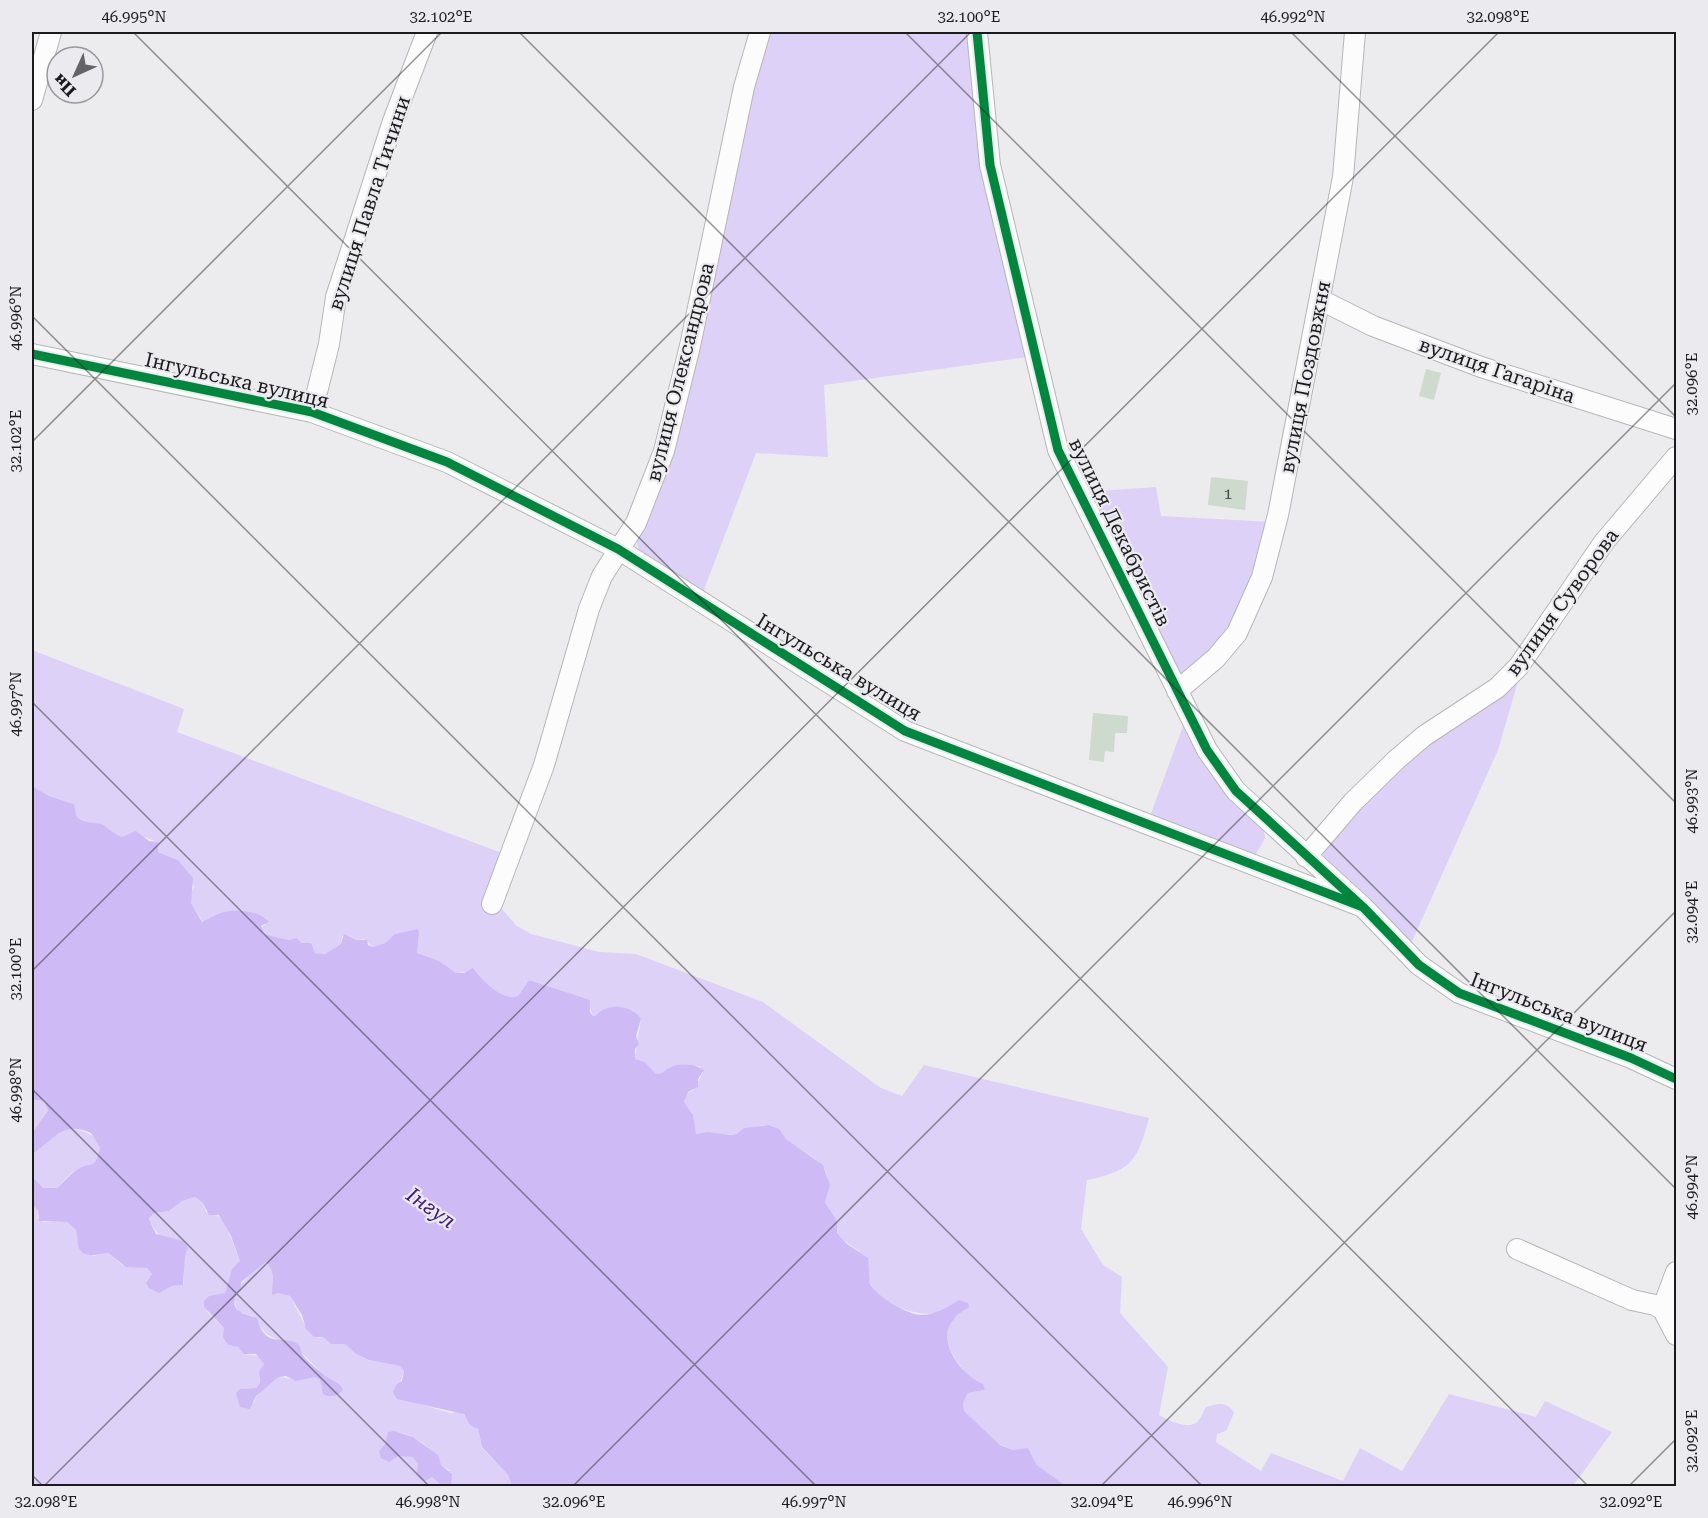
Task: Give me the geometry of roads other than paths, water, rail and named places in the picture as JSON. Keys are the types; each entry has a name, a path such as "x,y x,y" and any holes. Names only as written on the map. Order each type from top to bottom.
{"street":[{"path":"32,100 51,32"},
{"name":"вулиця Павла Тичини","path":"312,412 329,345 336,297 393,121 427,32"},
{"name":"вулиця Олександрова","path":"492,904 544,765 602,576 636,524 664,451 690,346 744,87 760,32"},
{"name":"вулиця Декабристів","path":"977,32 990,165 1058,450 1208,750 1236,790 1306,857 1363,907"},
{"name":"вулиця Поздовжня","path":"1177,691 1215,658 1237,633 1262,577 1278,515 1343,177 1355,32"},
{"name":"вулиця Гагаріна","path":"1321,300 1373,326 1481,367 1677,429"},
{"name":"Інгульська вулиця","path":"32,354 312,412 447,462 618,549 905,731 1363,907 1419,965 1460,993 1631,1058 1677,1079"},
{"name":"вулиця Суворова","path":"1306,857 1353,802 1396,760 1432,731 1497,688 1520,666 1604,542 1677,457"},
{"path":"1517,1249 1632,1300 1646,1302 1663,1310 1674,1329"},
{"path":"1646,1302 1659,1298 1674,1276"},
{"path":"1674,1276 1667,1296 1674,1329"}],"water":[{"name":"Інгул","path":"32,786 49,796 74,804 77,817 83,821 102,824 122,837 136,831 149,841 158,842 158,852 178,860 193,878 191,903 202,922 229,911 255,913 269,922 261,926 264,934 289,940 297,938 302,943 311,943 315,953 325,954 341,944 344,934 357,940 367,940 368,945 373,947 385,943 395,934 417,929 419,931 417,953 439,961 456,973 464,973 473,968 499,993 512,997 518,996 529,980 590,1000 590,1012 593,1016 615,1007 634,1012 641,1019 636,1036 639,1044 635,1049 635,1059 645,1062 656,1074 682,1064 697,1066 704,1070 698,1079 698,1087 688,1092 684,1102 693,1115 696,1134 708,1132 730,1135 737,1134 744,1128 769,1125 779,1129 786,1139 823,1165 830,1185 825,1202 837,1221 837,1233 847,1244 868,1258 870,1284 873,1289 901,1308 921,1315 936,1312 959,1300 968,1303 969,1307 955,1317 947,1337 949,1347 960,1366 967,1374 983,1384 985,1390 968,1393 963,1403 964,1411 1000,1445 1013,1450 1028,1448 1037,1465 1066,1486 512,1486 508,1475 482,1447 478,1429 470,1425 464,1414 397,1399 393,1392 397,1384 402,1381 404,1371 400,1366 369,1360 356,1354 345,1344 331,1344 323,1337 314,1337 306,1329 302,1315 290,1296 278,1293 272,1295 272,1274 266,1262 241,1282 235,1306 240,1312 257,1318 260,1328 270,1338 293,1341 298,1344 306,1360 343,1390 336,1395 328,1396 323,1394 320,1380 315,1377 296,1381 286,1376 279,1377 256,1396 250,1409 240,1407 236,1393 240,1389 256,1388 260,1383 259,1372 264,1364 256,1354 244,1354 238,1347 228,1345 223,1337 224,1328 204,1307 204,1301 209,1296 225,1293 232,1269 240,1261 231,1236 219,1215 209,1215 203,1203 195,1197 182,1201 169,1211 154,1213 149,1219 156,1234 183,1241 188,1248 185,1256 183,1285 172,1286 159,1293 149,1288 146,1283 152,1274 147,1268 126,1267 108,1253 91,1255 83,1253 78,1245 76,1230 67,1222 39,1221 38,1210 32,1205 32,1176 43,1188 57,1188 75,1171 94,1163 100,1147 91,1133 72,1129 59,1133 32,1154 32,1133 48,1111 44,1101 32,1100"},
{"path":"394,1431 413,1437 438,1455 441,1465 452,1474 451,1486 443,1486 432,1477 425,1481 419,1478 418,1464 413,1457 398,1456 389,1462 381,1458 379,1451 385,1444 388,1432"}]}
